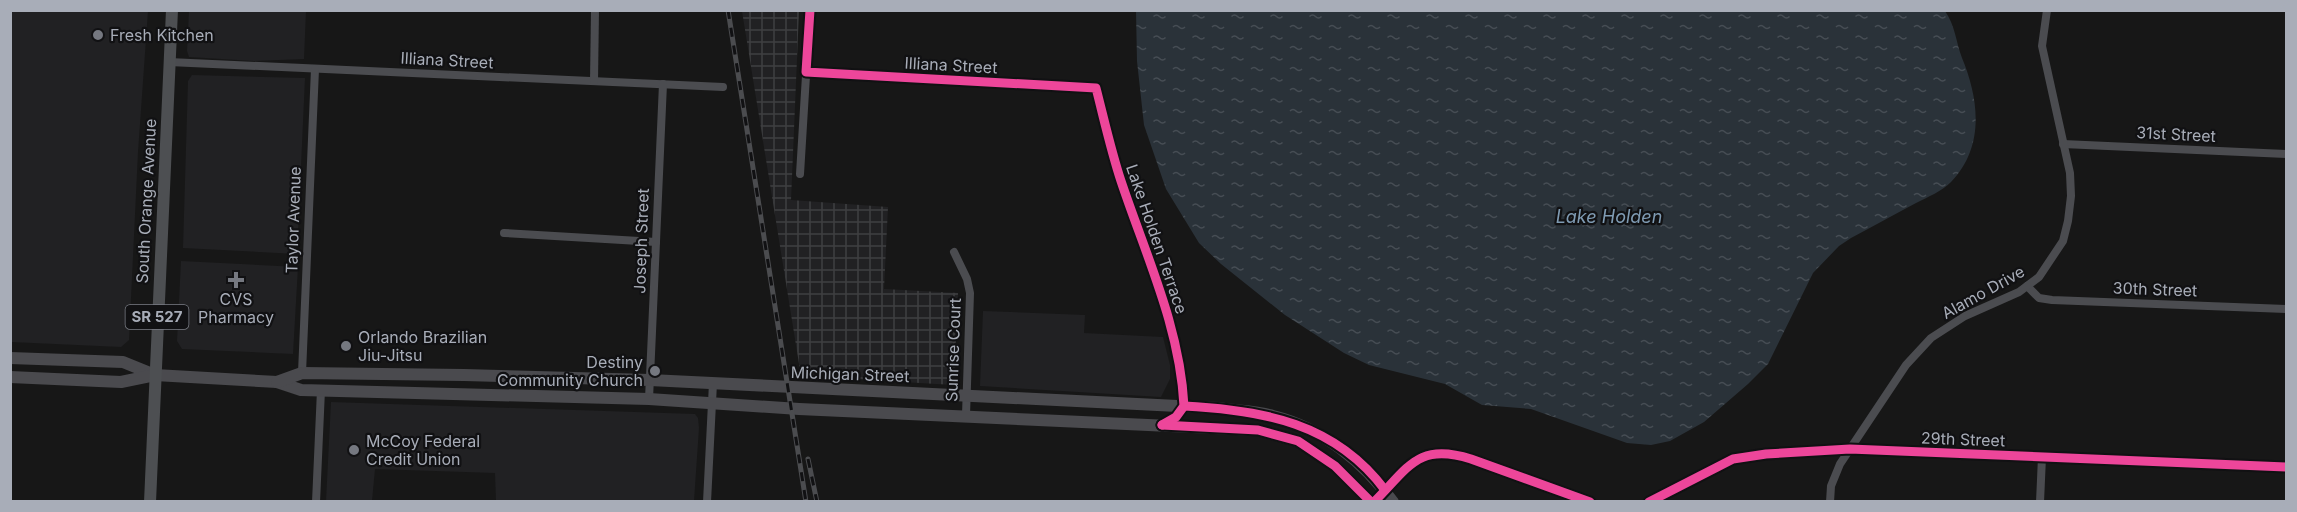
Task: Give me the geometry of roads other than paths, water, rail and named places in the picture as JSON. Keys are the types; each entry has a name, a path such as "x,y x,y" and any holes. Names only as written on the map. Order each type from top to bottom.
{"main road":[{"name":"South Orange Avenue","path":"150,501 172,10"},
{"name":"Michigan Street","path":"10,358 123,362 155,375"},
{"name":"Michigan Street","path":"277,382 302,373 651,380 1218,408 1274,416 1311,430 1345,451 1377,480 1393,501"},
{"path":"321,390 338,374"},
{"name":"Michigan Street","path":"10,377 122,382 155,375 277,382 301,390 650,399 799,409 1258,429 1298,441 1335,466 1373,501"},
{"path":"463,394 464,375"}],"street":[{"path":"594,81 595,10"},
{"path":"800,174 810,10"},
{"name":"Alamo Drive","path":"1830,501 1831,486 1840,464 1906,365 1931,338 1965,316 2019,292 2039,277 2063,241 2071,196 2070,173 2042,46 2047,10"},
{"name":"Illiana Street","path":"170,62 723,87"},
{"name":"Taylor Avenue","path":"302,373 315,69"},
{"name":"Illiana Street","path":"806,72 1095,88"},
{"name":"Joseph Street","path":"650,399 663,84"},
{"name":"Lake Holden Terrace","path":"1095,88 1120,180 1162,291 1181,368 1184,406"},
{"name":"31st Street","path":"2063,144 2286,154"},
{"path":"504,233 656,242"},
{"name":"Sunrise Court","path":"954,252 967,279 970,293 966,415"},
{"name":"30th Street","path":"2027,286 2039,298 2052,300 2286,309"},
{"path":"707,501 713,383"},
{"path":"316,501 321,390"},
{"path":"1162,425 1176,417 1184,406"},
{"name":"29th Street","path":"1649,501 1733,459 1766,454 1850,449 2286,467"},
{"path":"1373,501 1419,458 1438,453 1471,459 1590,501"},
{"path":"2040,501 2042,458"}],"water":[{"name":"Lake Holden","path":"1136,10 1945,11 1953,28 1972,90 1976,122 1974,138 1962,168 1951,182 1935,194 1851,238 1839,246 1813,273 1768,364 1748,384 1704,422 1670,441 1651,445 1627,443 1531,409 1482,405 1445,384 1369,365 1344,353 1285,315 1221,264 1199,243 1166,189 1144,125 1137,61"}],"railway":[{"path":"728,10 806,502"},
{"path":"808,459 817,502"}],"place":[{"name":"Fresh Kitchen","path":"98,35"},
{"name":"CVS Pharmacy","path":"236,280"},
{"name":"Orlando Brazilian Jiu-Jitsu","path":"346,346"},
{"name":"Destiny Community Church","path":"655,371"},
{"name":"McCoy Federal Credit Union","path":"354,450"}]}
